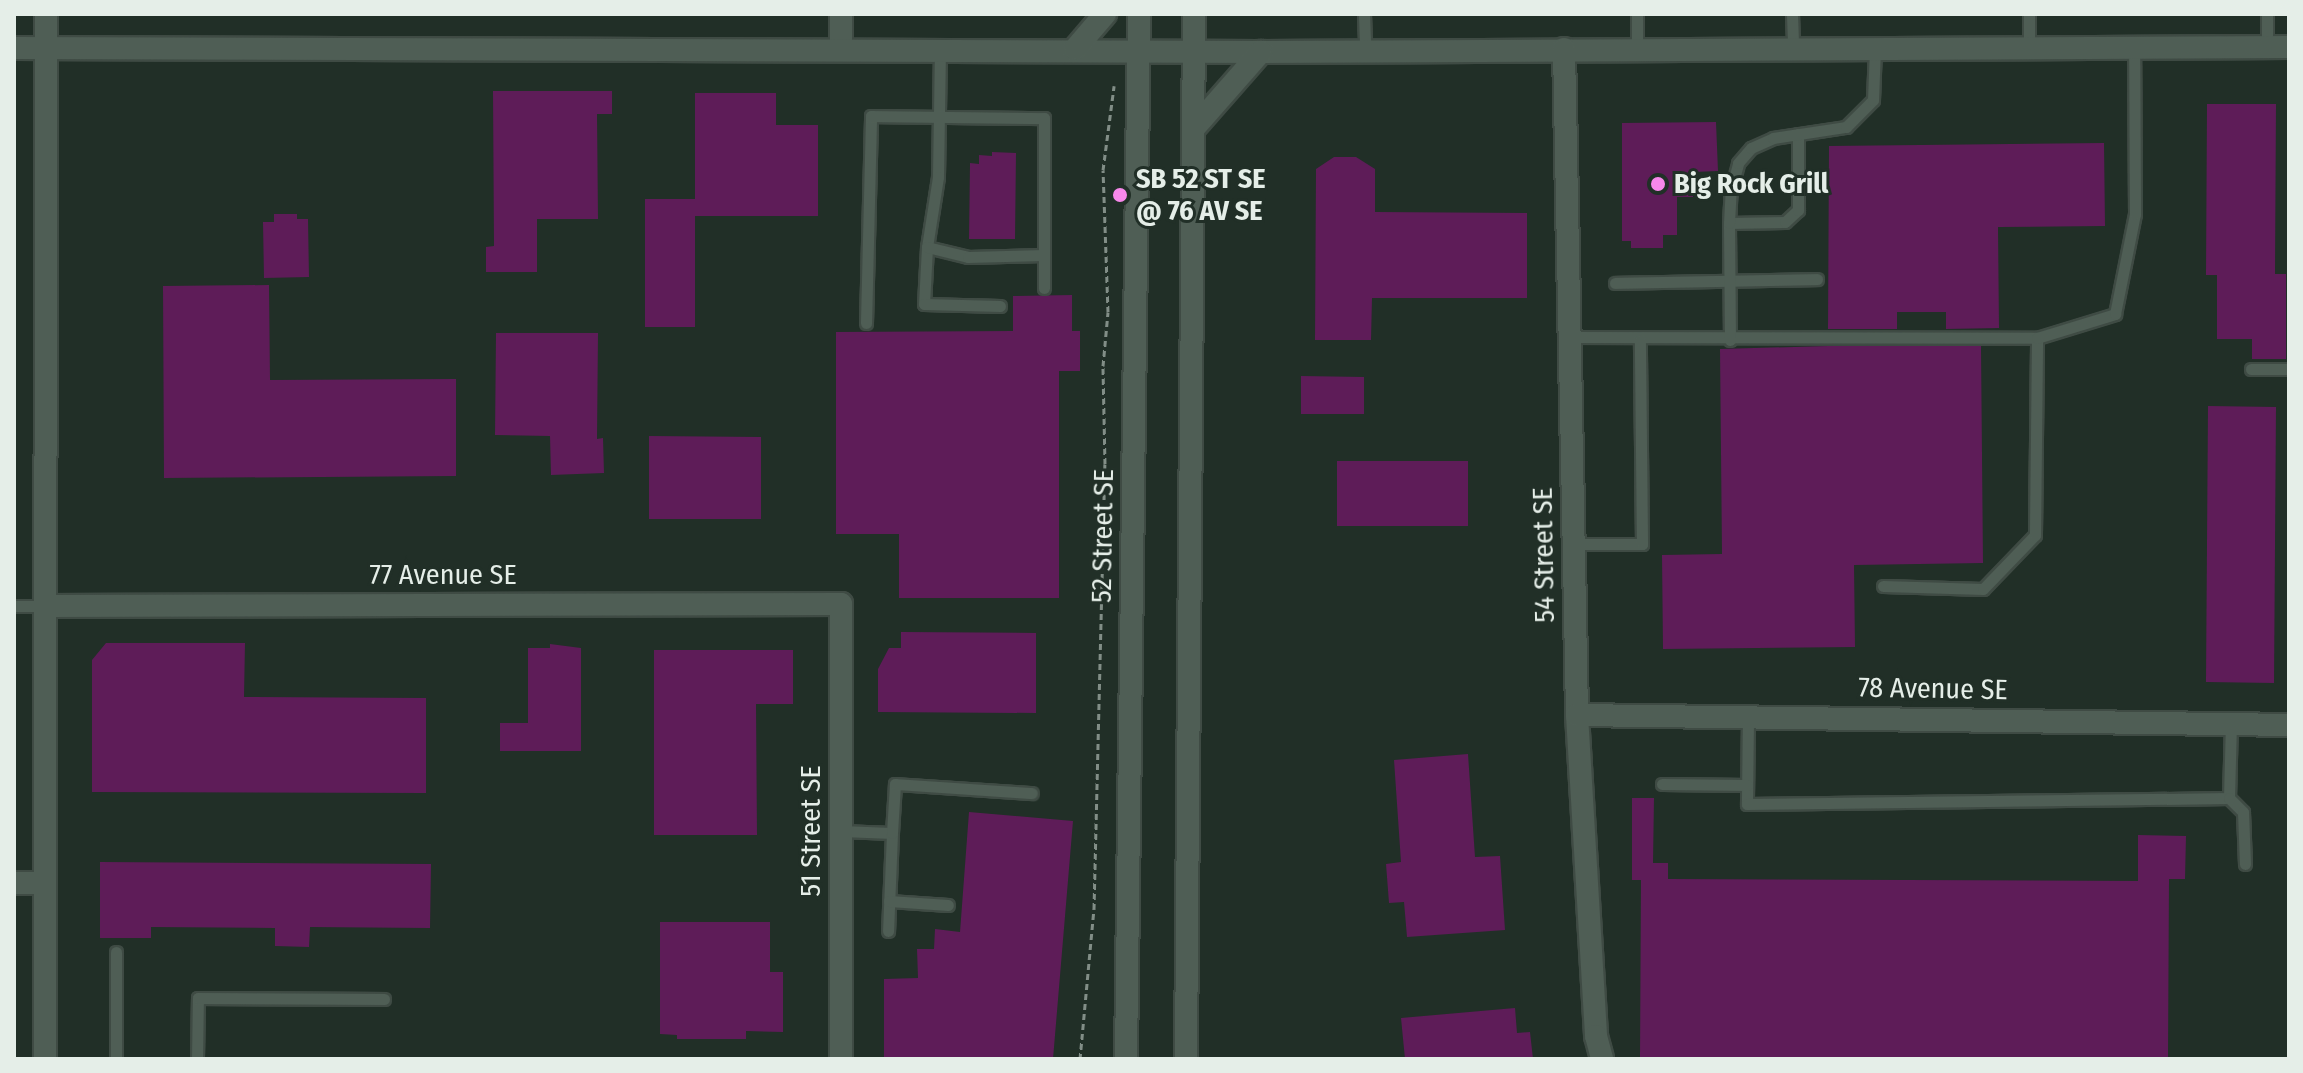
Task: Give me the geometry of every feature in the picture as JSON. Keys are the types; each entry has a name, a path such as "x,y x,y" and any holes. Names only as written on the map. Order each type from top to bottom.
{"street":[{"path":"45,1059 46,14"},
{"path":"841,14 841,49"},
{"path":"1075,49 1105,14"},
{"name":"52 Street SE","path":"1126,1059 1139,14"},
{"path":"1186,1059 1194,14"},
{"path":"14,48 1139,49 1261,52 2278,47"},
{"name":"54 Street SE","path":"1564,49 1577,715 1596,1036 1602,1059"},
{"path":"1195,127 1261,52"},
{"name":"77 Avenue SE","path":"46,606 841,604"},
{"name":"51 Street SE","path":"841,604 841,1059"},
{"name":"78 Avenue SE","path":"1577,715 2289,725"},
{"path":"14,883 45,883"}],"lane":[{"path":"1364,14 1365,51"},
{"path":"1637,14 1637,49"},
{"path":"1792,14 1793,49"},
{"path":"2029,14 2029,48"},
{"path":"2267,14 2278,47"},
{"path":"1730,340 1729,223 1731,190 1738,163 1762,143 1846,127 1873,100 1875,48"},
{"path":"1569,337 1640,340 2037,338 2115,314 2135,214 2134,48"},
{"path":"940,49 938,177 927,247 924,304 1000,306"},
{"path":"866,323 871,116 1044,118 1044,288"},
{"path":"1729,223 1785,222 1798,210 1798,134"},
{"path":"927,247 968,257 1044,255"},
{"path":"1615,283 1817,279"},
{"path":"1883,586 1983,589 2035,535 2037,338"},
{"path":"1573,544 1642,544 1640,340"},
{"path":"2251,369 2289,369"},
{"path":"14,606 46,606"},
{"path":"1748,716 1747,804 2229,798 2243,812 2245,864"},
{"path":"2229,798 2231,724"},
{"path":"888,931 895,784 1032,793"},
{"path":"1662,784 1747,785"},
{"path":"841,831 892,833"},
{"path":"889,901 948,905"},
{"path":"116,952 116,1059"},
{"path":"197,1059 198,998 384,999"}],"path":[{"path":"1080,1059 1094,909 1104,493 1103,366 1108,312 1103,170 1114,86"}],"building":[{"path":"493,91 612,91 612,114 597,114 598,219 537,219 537,272 486,272 486,247 494,246"},
{"path":"695,93 776,93 776,125 818,125 818,216 695,216 695,327 645,327 645,199 695,199"},
{"path":"2207,104 2276,104 2275,274 2286,274 2286,359 2252,359 2252,339 2217,339 2217,275 2206,275"},
{"name":"Big Rock Grill","path":"1716,122 1718,171 1694,172 1693,197 1677,197 1677,235 1663,235 1663,248 1631,248 1631,241 1622,241 1622,123"},
{"path":"2104,143 2105,226 1998,227 1999,328 1946,329 1946,312 1897,312 1897,329 1828,329 1829,146"},
{"path":"992,152 1016,153 1015,239 969,239 970,163 979,164 979,155 992,156"},
{"path":"1334,157 1356,157 1375,169 1375,212 1527,213 1527,298 1372,298 1371,340 1315,340 1316,169"},
{"path":"274,214 297,214 297,219 308,219 309,277 264,278 263,222 274,222"},
{"path":"269,285 270,380 456,379 456,476 164,478 163,286"},
{"path":"1072,295 1072,331 1080,331 1080,371 1059,371 1059,598 899,598 899,534 836,534 836,332 1013,331 1013,296"},
{"path":"496,333 598,333 597,439 603,438 604,473 551,475 550,436 495,435"},
{"path":"1981,346 1983,563 1854,565 1855,647 1663,649 1662,555 1722,554 1720,349"},
{"path":"1301,376 1364,377 1364,414 1301,414"},
{"path":"2208,406 2276,407 2274,683 2206,682"},
{"path":"649,436 761,437 761,519 649,519"},
{"path":"1337,461 1468,461 1468,526 1337,526"},
{"path":"901,632 1036,633 1036,713 878,712 878,669 889,648 901,648"},
{"path":"106,643 245,643 244,697 426,698 426,793 92,792 92,660"},
{"path":"550,644 581,648 581,751 500,751 500,723 528,723 528,648 550,648"},
{"path":"654,650 793,650 793,704 756,704 757,835 654,835"},
{"path":"1468,754 1475,857 1500,856 1505,930 1407,937 1404,902 1389,903 1386,864 1401,862 1394,760"},
{"path":"1632,798 1654,798 1653,863 1668,863 1668,879 2138,881 2138,835 2186,836 2185,879 2169,879 2168,1059 1640,1059 1641,880 1632,880"},
{"path":"969,812 1073,821 1053,1059 884,1059 884,979 918,978 917,949 934,949 935,929 960,932"},
{"path":"100,862 431,864 430,928 310,927 309,947 275,946 275,928 151,927 151,938 100,938"},
{"path":"660,922 770,922 770,972 783,972 783,1032 746,1031 746,1039 677,1039 677,1035 660,1034"},
{"path":"1515,1008 1517,1033 1530,1032 1533,1059 1405,1059 1401,1018"}],"place":[{"name":"Big Rock Grill","path":"1658,184"},
{"name":"SB 52 ST SE @ 76 AV SE","path":"1120,195"}]}
